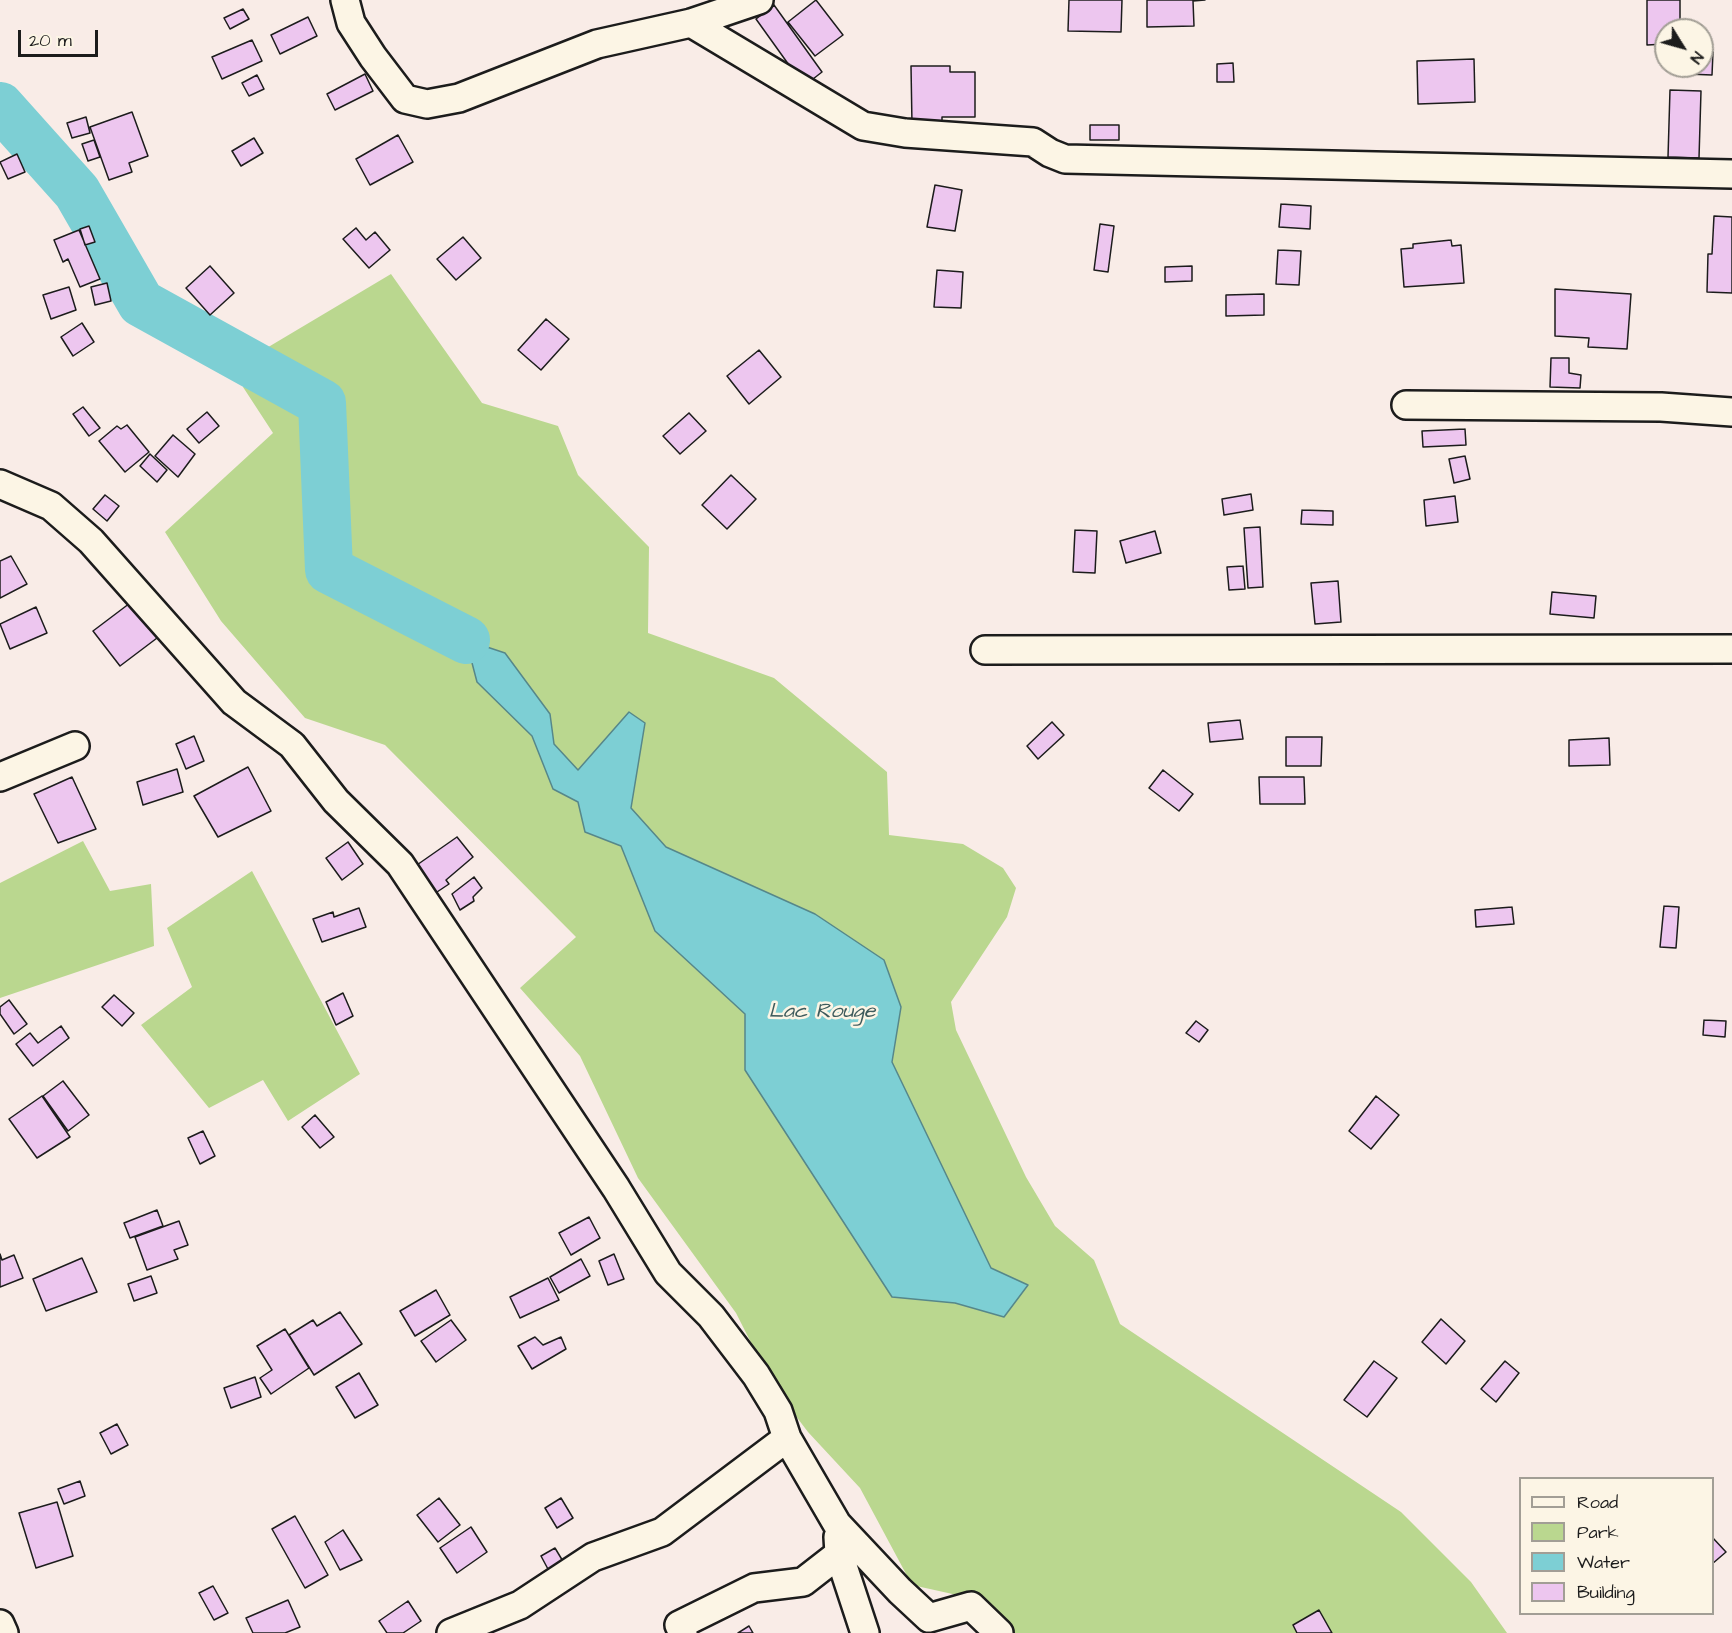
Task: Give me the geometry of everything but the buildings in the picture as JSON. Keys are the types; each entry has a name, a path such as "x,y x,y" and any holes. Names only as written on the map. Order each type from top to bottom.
{"street":[{"path":"345,0 351,23 405,99 427,104 459,98 597,44 691,23 759,0"},
{"path":"691,23 863,126 905,134 1033,142 1065,159 1732,174"},
{"path":"1406,405 1661,407 1732,412"},
{"path":"0,483 51,506 90,541 234,702 292,745 336,801 400,864 616,1188 668,1273 711,1316 756,1375 778,1411 787,1438 837,1524 900,1591 920,1625 971,1606 999,1633"},
{"path":"985,650 1732,650"},
{"path":"0,777 75,746"},
{"path":"451,1633 520,1605 593,1557 662,1532 787,1438"},
{"path":"837,1524 839,1554 865,1633"},
{"path":"683,1633 679,1625 754,1588 803,1582 839,1554"},
{"path":"0,1624 4,1633"}],"green space":[{"path":"391,274 482,403 558,426 578,475 649,547 648,633 774,678 887,772 889,835 963,844 1003,868 1016,888 1007,917 951,1002 956,1030 1026,1177 1055,1226 1094,1260 1120,1324 1401,1512 1471,1582 1507,1633 1012,1633 957,1595 912,1585 860,1488 808,1432 773,1386 736,1313 638,1178 580,1056 520,988 576,937 385,745 305,718 221,621 165,532 273,433 243,387 265,349"},
{"path":"83,841 110,891 151,884 154,946 0,998 0,883"},
{"path":"252,871 360,1074 288,1121 263,1080 209,1108 141,1025 192,987 167,928"}],"water":[{"name":"Lac Rouge","path":"466,640 505,653 550,714 554,744 578,770 629,712 645,723 631,808 666,847 815,914 884,960 901,1007 892,1062 991,1268 1028,1285 1004,1317 955,1303 892,1297 745,1070 745,1014 655,931 621,846 585,832 578,802 553,789 532,736 477,682"}],"waterway":[{"path":"0,106 77,192 141,303 322,403 329,570 466,640"}]}
